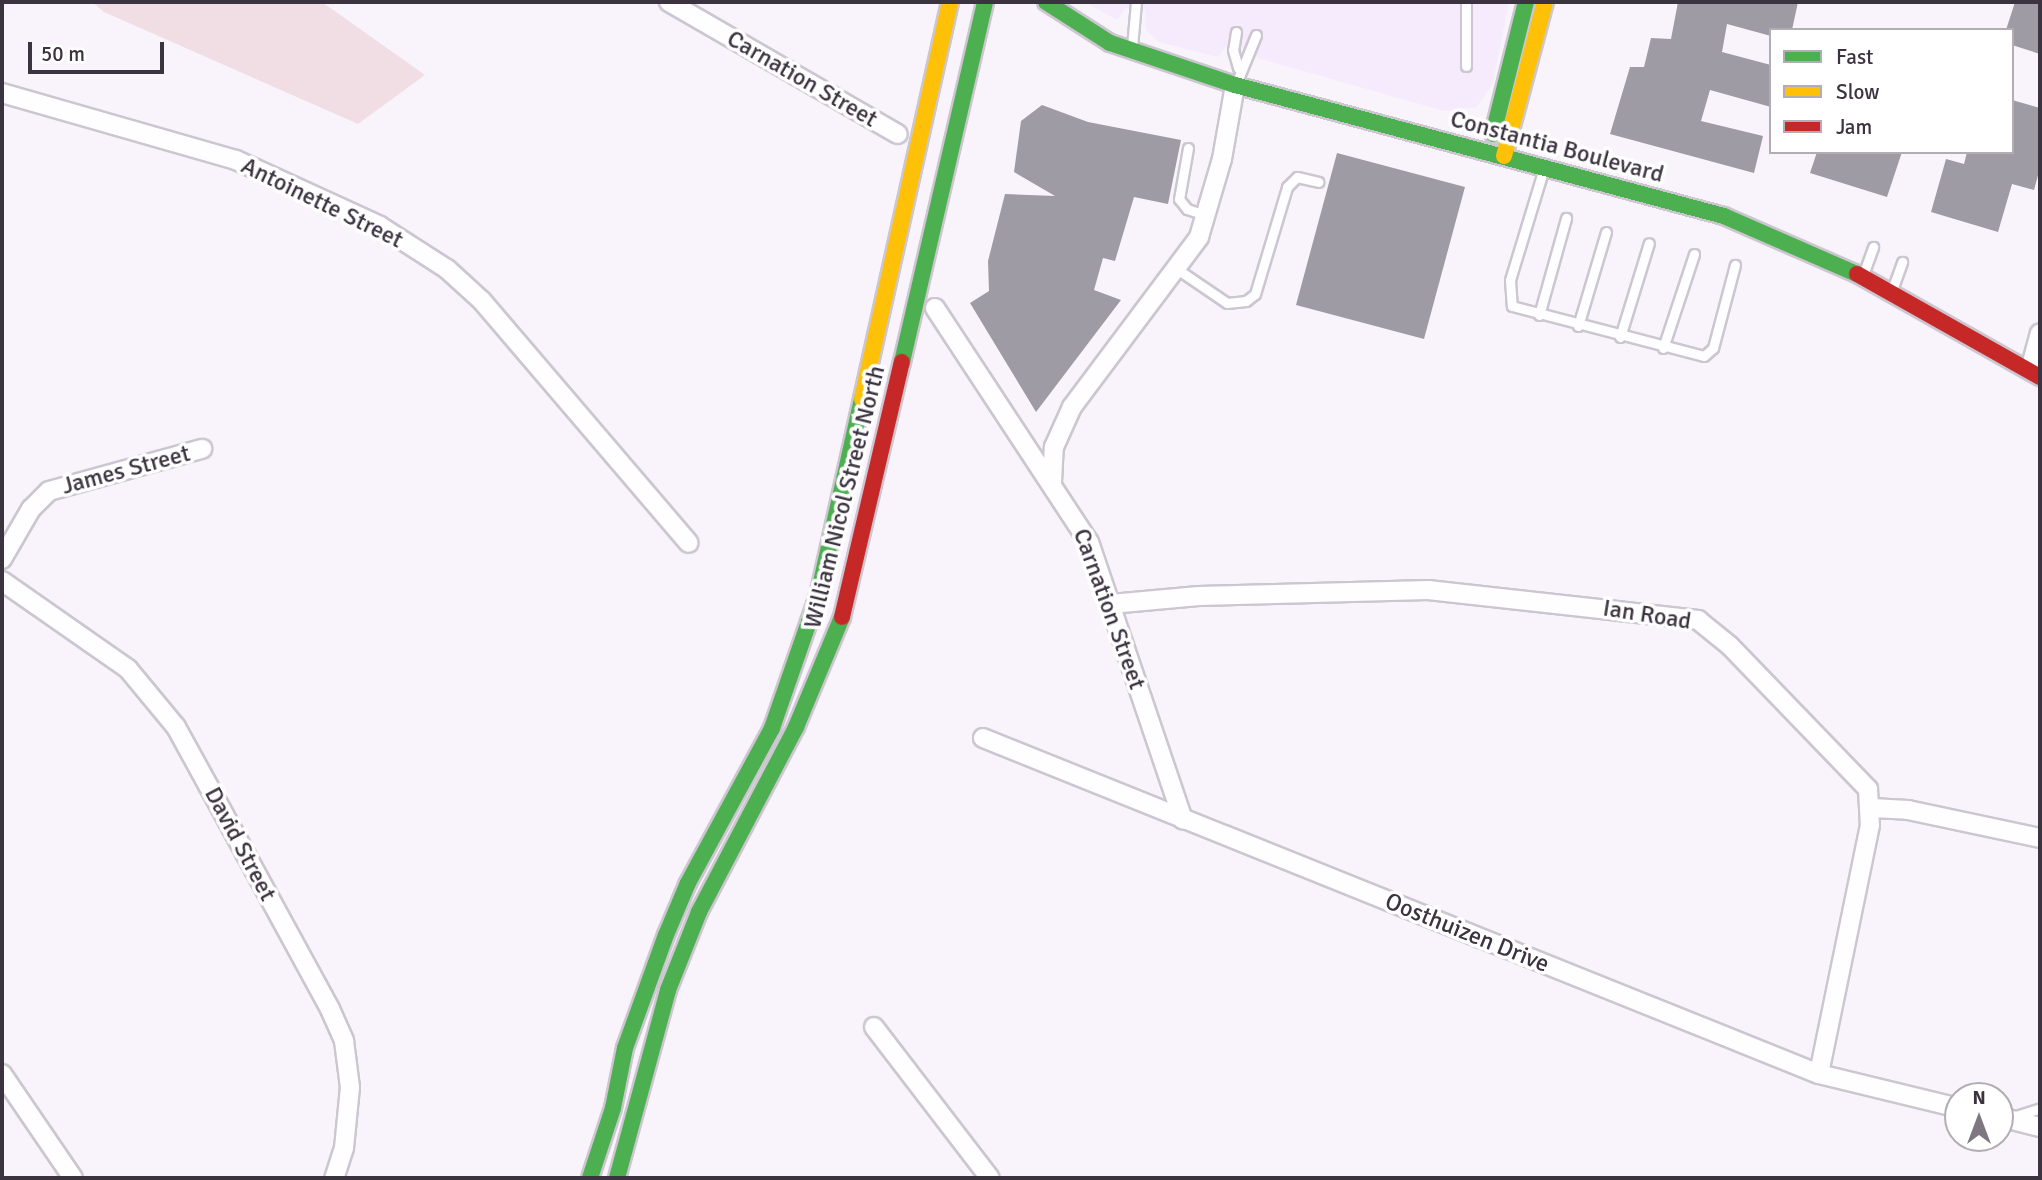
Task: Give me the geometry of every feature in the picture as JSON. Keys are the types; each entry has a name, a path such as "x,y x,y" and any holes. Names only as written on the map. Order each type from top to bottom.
{"main road":[{"name":"William Nicol Street North","path":"590,1178 613,1108 625,1048 666,935 688,883 772,728 815,607 950,2"},
{"name":"William Nicol Street North","path":"617,1178 668,990 699,912 796,727 828,658 848,598 985,2"},
{"name":"Constantia Boulevard","path":"1046,2 1083,29 1132,52 1237,77 1724,216 1863,277 2035,373"},
{"path":"1497,153 1526,2"},
{"path":"1497,153 1545,2"}],"street":[{"name":"Carnation Street","path":"670,2 898,134"},
{"path":"1052,482 1054,446 1072,407 1177,269 1208,215 1237,77"},
{"name":"Antoinette Street","path":"2,93 236,160 380,226 447,269 482,301 690,543"},
{"name":"Carnation Street","path":"935,308 1089,542 1183,820"},
{"path":"2035,373 2040,333"},
{"name":"James Street","path":"2,559 31,509 49,491 202,449"},
{"name":"David Street","path":"2,581 128,669 176,727 344,1041 350,1087 344,1148 334,1178"},
{"name":"Ian Road","path":"1111,604 1199,596 1428,590 1688,617 1730,646 1863,779 1872,808"},
{"name":"Oosthuizen Drive","path":"983,738 1819,1074 1944,1105"},
{"path":"1819,1074 1872,808 1908,810 2040,838"},
{"path":"874,1027 990,1178"},
{"path":"2,1074 73,1178"},
{"path":"2014,1120 2040,1126"}],"lane":[{"path":"1132,52 1136,2"},
{"path":"1466,2 1466,66"},
{"path":"1236,32 1233,50 1237,77"},
{"path":"1237,77 1256,35"},
{"path":"1188,148 1180,199 1186,209 1208,215"},
{"path":"1544,166 1509,294 1512,306 1620,337 1704,356 1713,348 1735,265"},
{"path":"1177,269 1227,303 1247,301 1255,294 1287,187 1297,177 1318,182"},
{"path":"1539,315 1566,218"},
{"path":"1578,326 1606,232"},
{"path":"1620,337 1649,243"},
{"path":"1863,277 1873,247"},
{"path":"1663,348 1694,254"},
{"path":"1891,292 1902,262"},
{"path":"2014,1115 2040,1108"}],"shaded area":[{"path":"92,2 322,2 425,75 358,124 104,12"},
{"path":"1084,2 1509,2 1493,83 1477,107 1444,111 1258,58 1251,50 1227,45 1218,57 1159,42 1146,30 1145,9 1126,8 1117,20"}],"building":[{"path":"1678,2 1798,2 1792,28 1769,28 1769,35 1727,24 1722,52 1769,64 1769,106 1710,90 1701,121 1763,136 1754,173 1610,134 1630,67 1644,67 1651,38 1671,39"},
{"path":"2015,2 2040,2 2040,54 2014,46 2014,28 2007,28"},
{"path":"2014,101 2040,108 2040,168 2034,190 2012,184 1998,232 1931,212 1946,159 1964,164 1966,154 2014,154"},
{"path":"1042,105 1088,122 1181,140 1168,204 1134,197 1115,261 1103,258 1094,290 1121,300 1036,412 970,303 989,291 988,261 1005,194 1055,196 1014,172 1021,121"},
{"path":"1337,153 1465,187 1424,339 1296,305"},
{"path":"1816,154 1901,154 1887,197 1810,173"}],"traffic: fast":[{"path":"902,362 985,2"},
{"path":"1046,2 1110,43 1235,85 1724,216 1857,274"},
{"path":"1493,134 1526,2"},
{"path":"590,1178 613,1108 625,1048 666,935 688,883 772,728 818,596 862,399"},
{"path":"617,1178 668,990 699,912 796,727 842,617"}],"traffic: slow":[{"path":"862,399 950,2"},
{"path":"1504,156 1545,2"}],"traffic: jam":[{"path":"1857,274 2040,377"},
{"path":"842,617 902,362"}]}
